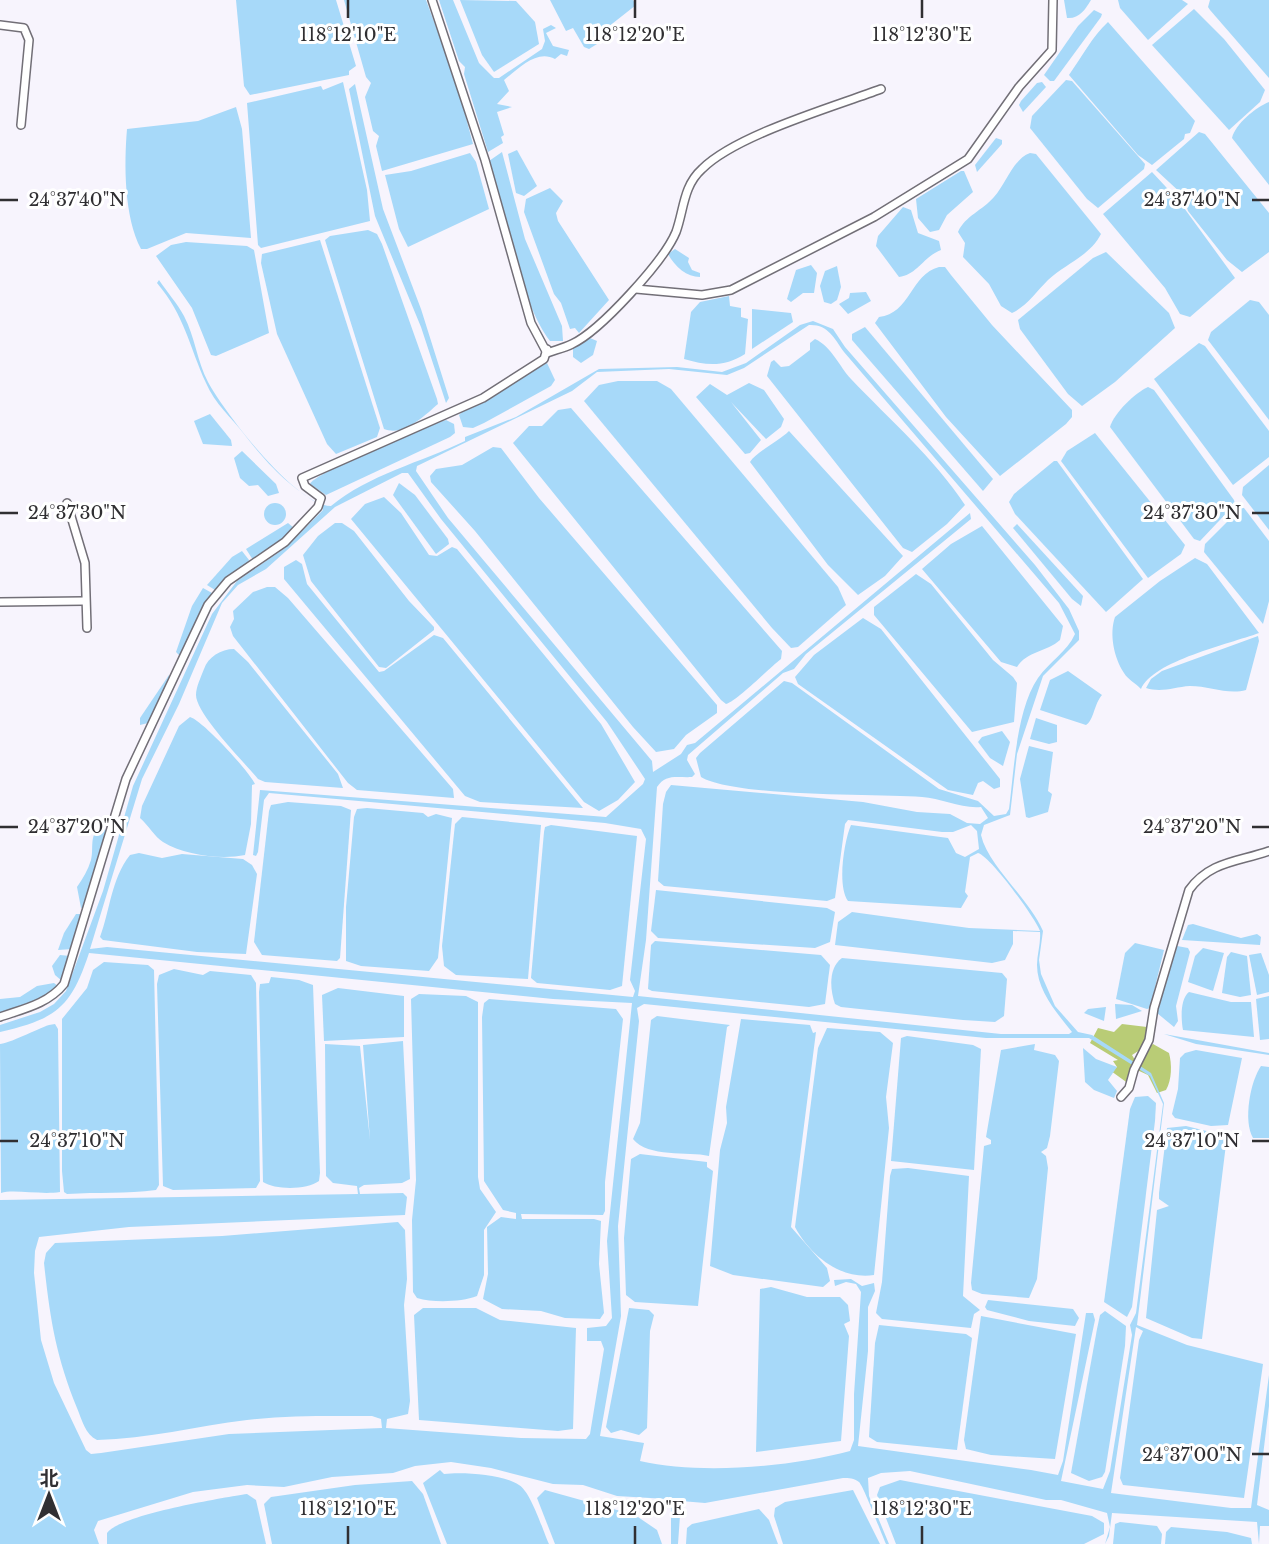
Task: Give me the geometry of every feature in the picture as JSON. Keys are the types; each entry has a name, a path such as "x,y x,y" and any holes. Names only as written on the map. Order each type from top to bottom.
{"street":[{"path":"432,0 485,160 531,323 547,351"},
{"path":"635,289 702,295 731,290 874,218 968,159 1019,87 1052,50 1053,0"},
{"path":"0,26 24,28 29,40 21,125"},
{"path":"0,1017 45,1001 64,984 126,779 208,605 228,581 285,541 320,504 319,495 302,482 307,474 483,398 536,365 547,351 572,344 586,335 635,289 675,233 683,199 701,169 732,146 881,89"},
{"path":"67,503 85,563 84,601 87,628"},
{"path":"0,602 84,601"},
{"path":"1121,1097 1132,1081 1134,1070 1149,1040 1154,1008 1189,890 1197,879 1216,865 1269,851"}],"green space":[{"path":"1122,1024 1147,1027 1149,1032 1143,1048 1132,1055 1135,1060 1129,1084 1111,1071 1117,1067 1113,1061 1118,1060 1090,1043 1098,1028 1114,1032"},
{"path":"1153,1044 1169,1053 1171,1062 1168,1086 1166,1090 1157,1093 1148,1075 1137,1070 1147,1049"}],"water":[{"path":"236,0 336,0 356,66 349,71 349,75 250,95 244,86"},
{"path":"344,0 426,0 457,84 473,144 382,171 376,146 379,136 373,131 365,97 371,83 366,77"},
{"path":"439,0 453,0 479,63 494,78 499,78 542,49 545,41 543,29 551,25 556,28 546,33 553,46 569,50 567,56 561,54 555,59 542,56 535,58 504,80 509,91 497,104 512,107 497,112 504,135 501,137 503,143 488,152 464,74 465,67 459,61"},
{"path":"460,0 516,1 535,22 539,44 494,72 482,55"},
{"path":"550,0 633,0 636,5 603,31 597,44 589,49 584,47 573,28 566,31"},
{"path":"1064,0 1091,0 1078,15 1067,18"},
{"path":"1118,0 1182,0 1188,4 1148,40 1120,8"},
{"path":"1210,0 1269,0 1269,78 1210,10"},
{"path":"1194,9 1224,39 1265,90 1260,102 1229,130 1152,45"},
{"path":"1094,10 1102,14 1101,17 1054,81 1050,81 1044,75 1078,26"},
{"path":"1108,22 1195,121 1190,133 1185,134 1184,139 1152,165 1138,155 1069,75 1092,40"},
{"path":"1066,80 1072,81 1145,164 1144,169 1098,208 1087,199 1030,128 1032,116"},
{"path":"343,82 367,190 370,221 261,248 258,245 247,103 321,86 323,90"},
{"path":"1042,82 1046,87 1023,112 1019,105 1021,101 1037,83"},
{"path":"355,84 383,209 421,309 449,398 446,403 421,327 375,216 349,89"},
{"path":"1269,102 1269,185 1232,138 1237,127 1247,117"},
{"path":"236,107 242,129 251,238 186,233 141,249 128,206 127,129 198,121"},
{"path":"1199,132 1205,134 1269,213 1269,252 1242,272 1227,260 1188,211 1183,195 1156,170"},
{"path":"996,138 1002,140 1002,144 977,172 975,165"},
{"path":"517,150 537,186 524,196 516,193 508,154"},
{"path":"502,152 525,239 562,326 563,341 550,341 539,324 521,279 489,161"},
{"path":"470,153 476,162 489,209 408,247 399,229 385,175 411,171"},
{"path":"1030,153 1036,154 1101,234 1090,248 1055,274 1027,303 1012,313 1001,306 989,284 963,257 965,243 958,232 965,222 990,202 1014,166"},
{"path":"964,171 973,192 947,215 939,230 930,232 918,218 916,199"},
{"path":"1152,172 1179,201 1235,278 1190,317 1180,314 1165,288 1103,214"},
{"path":"550,188 563,201 556,213 558,221 609,300 579,333 575,328 570,329 561,303 554,294 524,212 526,199"},
{"path":"903,207 911,210 918,233 939,241 941,250 911,273 899,277 876,246 878,236"},
{"path":"368,230 377,234 382,244 438,404 414,424 392,431 384,429 325,240 330,236"},
{"path":"320,240 380,428 377,437 336,454 327,444 277,334 261,263 262,254"},
{"path":"186,242 247,246 254,250 269,333 216,356 211,355 192,308 156,256 171,245"},
{"path":"675,249 689,258 692,270 700,273 700,277 686,273 674,263 668,254"},
{"path":"1106,252 1169,313 1175,328 1115,382 1082,406 1068,394 1020,329 1018,320 1093,258"},
{"path":"811,265 817,273 814,293 803,293 791,302 787,299 796,270"},
{"path":"837,266 841,287 837,300 831,304 824,302 820,286 825,271"},
{"path":"939,267 945,267 992,325 1072,410 1072,417 1066,424 1000,476 946,417 875,323 879,317 898,309 922,277"},
{"path":"159,280 188,324 201,366 216,396 262,455 299,491 289,483 270,465 210,391 174,307 157,283"},
{"path":"866,292 871,301 848,314 839,304 849,298 850,293"},
{"path":"729,296 730,306 741,308 741,317 748,319 745,354 716,364 684,359 691,312 700,302"},
{"path":"1250,300 1259,302 1269,315 1269,420 1208,340 1211,332"},
{"path":"752,309 791,313 793,322 752,349"},
{"path":"813,321 833,329 845,347 1035,565 1069,609 1079,631 1079,640 1043,676 1017,754 1010,815 984,825 981,835 992,858 1043,931 1039,960 1041,974 1055,1006 1078,1032 1092,1035 1151,1073 1164,1103 1137,1325 1187,1345 1263,1364 1244,1498 1123,1485 1120,1478 1139,1340 1143,1331 1136,1327 1111,1493 1231,1508 1251,1508 1269,1375 1269,1406 1257,1505 1269,1510 1269,1526 1260,1526 1259,1544 1257,1522 1112,1513 1109,1536 1105,1544 1110,1527 1107,1513 1061,1500 1046,1500 910,1471 881,1473 868,1478 869,1496 889,1544 886,1544 859,1482 843,1478 705,1503 681,1501 678,1544 671,1544 671,1504 667,1499 617,1496 583,1485 553,1484 491,1468 451,1462 415,1466 393,1473 332,1477 284,1487 247,1485 193,1492 98,1521 94,1530 99,1544 0,1544 0,1200 358,1194 357,1186 333,1183 326,1176 325,1044 360,1046 370,1140 363,1045 403,1041 410,1179 402,1183 364,1185 359,1188 360,1194 403,1193 407,1197 405,1215 129,1227 39,1237 34,1273 41,1340 54,1383 86,1450 91,1454 101,1453 229,1434 382,1428 381,1419 372,1416 294,1417 247,1420 153,1435 97,1440 82,1422 55,1337 44,1263 46,1253 55,1243 222,1236 398,1222 405,1230 407,1279 404,1305 410,1401 408,1414 387,1419 386,1428 521,1438 586,1439 590,1434 604,1349 601,1341 587,1341 587,1328 606,1326 612,1318 607,1241 632,1003 553,999 89,953 75,987 59,1008 35,1022 0,1032 0,1025 40,1012 54,1004 66,991 103,891 133,786 212,614 237,581 285,548 323,510 322,506 299,491 316,502 331,506 378,477 448,449 465,441 465,437 516,417 599,369 677,367 722,372 746,363 800,325","holes":["809,325 821,327 834,337 1059,603 1075,634 1042,672 1031,691 1020,724 1009,809 1006,814 994,816 978,801 939,789 792,683 784,681 700,753 696,758 701,777 743,788 773,791 929,798 981,807 988,818 980,824 967,823 950,814 917,812 863,802 671,785 663,804 658,881 664,886 827,901 835,898 845,824 848,820 942,832 953,832 971,825 977,831 979,849 965,857 956,853 948,838 851,825 844,852 842,875 848,901 961,908 968,896 965,892 970,857 978,853 992,864 1040,931 969,928 852,912 838,922 835,945 992,963 1005,960 1013,944 1013,931 1040,932 1037,965 1040,984 1072,1032 1069,1034 1001,1034 638,996 646,940 657,787 668,778 692,777 695,774 687,760 688,755 783,673 794,669 806,654 971,519 970,513 695,743 687,745 681,754 653,772 652,761 448,518 416,471 417,466 572,391 597,372 669,369 727,375 744,368","402,473 408,473 441,519 607,722 645,779 643,784 606,817 260,790 253,855 256,856 258,852 264,800 269,793 605,823 641,829 646,839 630,980 635,991 633,997 107,947 90,949 142,779 179,704 222,603 238,585 266,569 335,507","644,1004 986,1038 1089,1038 1150,1076 1163,1104 1136,1313 1130,1325 1132,1335 1110,1471 1103,1489 1061,1481 1095,1320 1093,1313 1086,1313 1063,1461 1058,1475 858,1446 868,1351 868,1307 875,1291 874,1283 862,1286 851,1279 834,1280 835,1286 846,1282 856,1284 861,1292 854,1394 854,1440 850,1451 773,1465 690,1468 640,1461 644,1443 600,1436 621,1316 618,1226 639,1021 637,1008"]},
{"path":"865,327 993,479 983,491 852,340 852,334"},
{"path":"590,338 597,341 593,355 581,363 573,357 573,348"},
{"path":"815,339 826,347 851,379 926,455 965,505 947,524 912,552 903,548 767,376 771,362 774,360 781,367 789,366 810,350 810,343"},
{"path":"1199,343 1205,346 1269,431 1269,457 1233,485 1154,379"},
{"path":"547,363 555,380 551,386 484,423 473,428 463,427 459,415 462,412"},
{"path":"618,381 657,381 671,389 838,587 846,605 798,647 791,648 772,628 584,401 599,385"},
{"path":"749,383 764,390 784,419 781,427 766,439 731,402 761,440 750,453 745,454 696,397 710,384 727,395"},
{"path":"1148,387 1154,390 1234,500 1235,504 1200,541 1194,539 1110,427 1126,404"},
{"path":"571,408 782,651 781,659 726,704 513,443 529,426 542,426 558,410"},
{"path":"210,414 231,440 232,446 203,444 194,421"},
{"path":"446,420 454,424 455,433 450,437 326,495 310,484 349,461"},
{"path":"789,431 903,556 885,576 858,595 828,565 750,462"},
{"path":"1095,433 1185,545 1181,554 1148,578 1061,461 1067,451"},
{"path":"493,447 501,448 539,498 717,705 717,713 686,735 674,749 656,752 633,727 475,531 431,482 430,476 436,469 462,465"},
{"path":"242,451 276,484 279,493 268,496 258,485 249,486 240,478 234,458"},
{"path":"1057,461 1143,579 1106,612 1015,514 1009,502 1014,494"},
{"path":"1269,465 1269,530 1242,495 1243,487"},
{"path":"399,483 415,495 448,539 449,544 436,554 393,495"},
{"path":"384,497 401,513 429,555 437,556 452,547 457,549 601,724 635,782 618,800 599,811 584,802 351,519 365,504"},
{"path":"275,503 283,506 286,514 283,522 275,525 267,522 264,514 267,506"},
{"path":"1244,508 1269,541 1269,601 1263,624 1204,552 1205,544"},
{"path":"288,523 294,528 291,532 253,560 246,549"},
{"path":"335,523 342,523 354,531 409,601 434,627 434,630 386,668 379,667 311,581 303,555 318,536"},
{"path":"1017,524 1083,596 1081,606 1072,599 1013,528"},
{"path":"982,526 1063,626 1060,640 1026,658 1017,667 1001,662 922,569 951,544"},
{"path":"242,551 249,560 248,564 215,590 207,585 232,557"},
{"path":"1195,558 1207,564 1259,633 1176,662 1148,679 1141,689 1120,667 1113,638 1115,617 1160,581"},
{"path":"296,560 302,564 307,584 379,672 434,635 443,638 583,808 480,802 465,796 284,579 284,567"},
{"path":"916,574 931,584 993,660 1017,683 1014,722 972,732 874,615 874,607"},
{"path":"275,587 288,598 453,789 454,798 357,790 348,783 233,636 230,627 234,619 233,611 253,592"},
{"path":"203,588 212,593 200,614 183,656 179,655 176,652 192,606"},
{"path":"863,618 881,629 1000,779 1000,787 994,789 983,781 978,783 973,795 948,790 798,684 795,677 814,655"},
{"path":"1258,636 1246,690 1232,691 1197,686 1163,690 1146,688 1151,679 1162,671"},
{"path":"234,649 248,662 338,774 343,788 265,782 258,779 212,726 198,703 198,685 212,657 224,650"},
{"path":"1068,671 1102,695 1086,725 1040,710 1050,680"},
{"path":"169,675 169,682 148,723 140,725 140,718"},
{"path":"190,717 225,747 255,784 252,785 251,824 245,855 214,857 181,850 160,840 140,818 142,806 179,726"},
{"path":"1036,718 1057,725 1057,742 1049,744 1030,739"},
{"path":"1002,731 1010,742 1003,766 990,758 978,742 982,737"},
{"path":"1029,746 1053,752 1048,791 1052,794 1048,812 1029,818 1026,817 1020,779"},
{"path":"288,802 341,806 351,810 340,958 337,961 262,955 254,942 269,811 271,805"},
{"path":"357,809 423,813 428,817 436,814 452,818 438,958 429,971 361,966 346,961 346,907 354,817"},
{"path":"462,817 541,825 528,979 456,975 444,966 442,946 455,824"},
{"path":"551,825 637,836 622,986 610,990 537,983 531,978 544,832 545,827"},
{"path":"99,827 108,831 85,907 81,908 77,887 90,864 93,839"},
{"path":"139,853 162,858 182,854 243,859 252,865 257,874 246,954 197,952 103,940 100,937 119,874 130,855"},
{"path":"656,890 827,908 835,912 830,942 815,948 658,938 651,931"},
{"path":"76,914 82,914 72,949 58,950 64,933"},
{"path":"1193,924 1241,938 1257,934 1261,937 1260,945 1182,940 1188,925"},
{"path":"655,941 821,955 830,965 825,1004 809,1007 652,991 648,989 651,945"},
{"path":"1135,943 1164,950 1150,1008 1147,1009 1116,999 1125,953"},
{"path":"1177,946 1188,948 1190,952 1176,1006 1178,1021 1174,1027 1157,1013"},
{"path":"1203,948 1224,953 1213,991 1188,982 1195,956"},
{"path":"1231,952 1247,956 1251,995 1240,997 1222,993 1227,957"},
{"path":"1261,953 1269,975 1269,992 1257,995 1249,955"},
{"path":"60,955 70,956 62,981 55,975 52,966"},
{"path":"842,958 1002,973 1007,979 1004,1016 995,1022 841,1007 835,1004 831,979 834,967"},
{"path":"104,962 148,965 154,970 159,1185 156,1190 67,1194 64,1192 62,1171 62,1019 87,988 93,970"},
{"path":"174,969 203,975 210,971 251,975 256,983 260,1181 256,1188 173,1190 163,1186 157,984 159,975"},
{"path":"271,977 299,980 313,985 320,1173 319,1181 299,1187 283,1188 263,1182 259,992 260,984 269,983"},
{"path":"54,983 59,987 44,998 0,1014 0,999 20,997 37,986"},
{"path":"338,988 404,996 404,1037 324,1041 322,995"},
{"path":"1189,992 1231,1002 1251,1002 1254,1037 1183,1030 1183,1004"},
{"path":"419,994 466,996 478,1002 478,1177 480,1189 496,1212 484,1230 484,1275 477,1296 455,1301 424,1300 417,1298 413,1292 412,1220 416,1180 411,999"},
{"path":"1269,996 1269,1039 1260,1040 1256,999"},
{"path":"489,999 616,1009 623,1019 603,1215 521,1214 522,1219 601,1221 599,1264 604,1313 600,1319 565,1318 541,1311 502,1309 483,1299 488,1274 487,1227 501,1217 516,1219 516,1213 503,1210 484,1181 482,1017 484,1003"},
{"path":"1115,1004 1132,1005 1142,1011 1116,1019"},
{"path":"1106,1007 1104,1021 1084,1013 1088,1009"},
{"path":"657,1016 730,1025 727,1027 709,1156 648,1149 633,1139 640,1123 651,1020"},
{"path":"741,1019 810,1025 813,1033 816,1032 791,1227 827,1268 830,1281 823,1287 733,1275 710,1266 720,1150 727,1123 726,1107"},
{"path":"55,1024 58,1029 60,1192 1,1193 0,1044"},
{"path":"827,1028 880,1032 893,1043 886,1097 889,1128 874,1275 849,1274 827,1263 809,1247 795,1227 818,1048"},
{"path":"1164,1034 1269,1053 1269,1055 1196,1044"},
{"path":"907,1036 973,1045 981,1049 974,1170 891,1161 901,1038"},
{"path":"1035,1044 1034,1050 1055,1055 1059,1061 1050,1136 1047,1148 1041,1152 1046,1156 1048,1168 1037,1279 1029,1298 982,1294 972,1290 971,1283 984,1146 991,1144 991,1140 986,1137 1001,1050"},
{"path":"1083,1048 1096,1059 1117,1067 1108,1080 1117,1091 1114,1098 1094,1090 1085,1082"},
{"path":"1196,1050 1242,1058 1228,1125 1211,1126 1175,1118 1172,1114 1178,1089 1180,1058 1185,1053"},
{"path":"1261,1066 1269,1067 1269,1138 1253,1138 1248,1122 1249,1102"},
{"path":"1148,1096 1156,1103 1155,1121 1132,1307 1127,1317 1104,1302 1130,1109 1135,1097"},
{"path":"1186,1126 1227,1136 1202,1339 1192,1338 1146,1318 1157,1210 1169,1206 1159,1199 1167,1128"},
{"path":"640,1154 707,1162 707,1167 713,1171 698,1306 635,1302 626,1295 624,1238 631,1159"},
{"path":"908,1168 969,1176 963,1296 980,1310 974,1314 971,1328 882,1319 876,1313 882,1282 890,1176 892,1169"},
{"path":"771,1287 807,1297 840,1297 848,1305 850,1321 844,1324 849,1336 841,1441 756,1452 760,1289"},
{"path":"988,1300 1073,1309 1079,1318 1075,1326 1029,1321 987,1310 985,1307"},
{"path":"423,1308 476,1308 500,1320 576,1328 573,1429 558,1431 419,1420 414,1315"},
{"path":"629,1308 649,1310 654,1315 650,1331 647,1428 639,1435 621,1430 611,1433 606,1427"},
{"path":"1105,1311 1126,1326 1125,1346 1105,1472 1102,1477 1089,1481 1071,1473 1097,1329 1100,1315"},
{"path":"981,1316 1076,1334 1055,1459 991,1455 966,1449 964,1440"},
{"path":"879,1325 966,1334 972,1338 957,1450 877,1442 869,1437 875,1343"},
{"path":"440,1470 444,1474 493,1476 519,1485 532,1503 549,1544 447,1544 423,1483"},
{"path":"900,1480 1092,1516 1104,1523 1104,1534 1084,1544 896,1544 877,1495 880,1487"},
{"path":"412,1481 423,1494 441,1544 272,1544 264,1504 271,1497 355,1485"},
{"path":"545,1490 635,1515 657,1530 662,1544 555,1544 537,1498"},
{"path":"853,1490 880,1544 783,1544 774,1516 775,1508 785,1502"},
{"path":"247,1494 256,1500 266,1544 107,1544 107,1533 115,1526 130,1520 172,1508"},
{"path":"759,1509 769,1520 778,1544 686,1544 687,1528 692,1524"},
{"path":"1120,1522 1157,1526 1162,1534 1161,1544 1113,1544 1115,1524"},
{"path":"1171,1527 1227,1532 1251,1538 1252,1544 1165,1544 1166,1532"}]}
